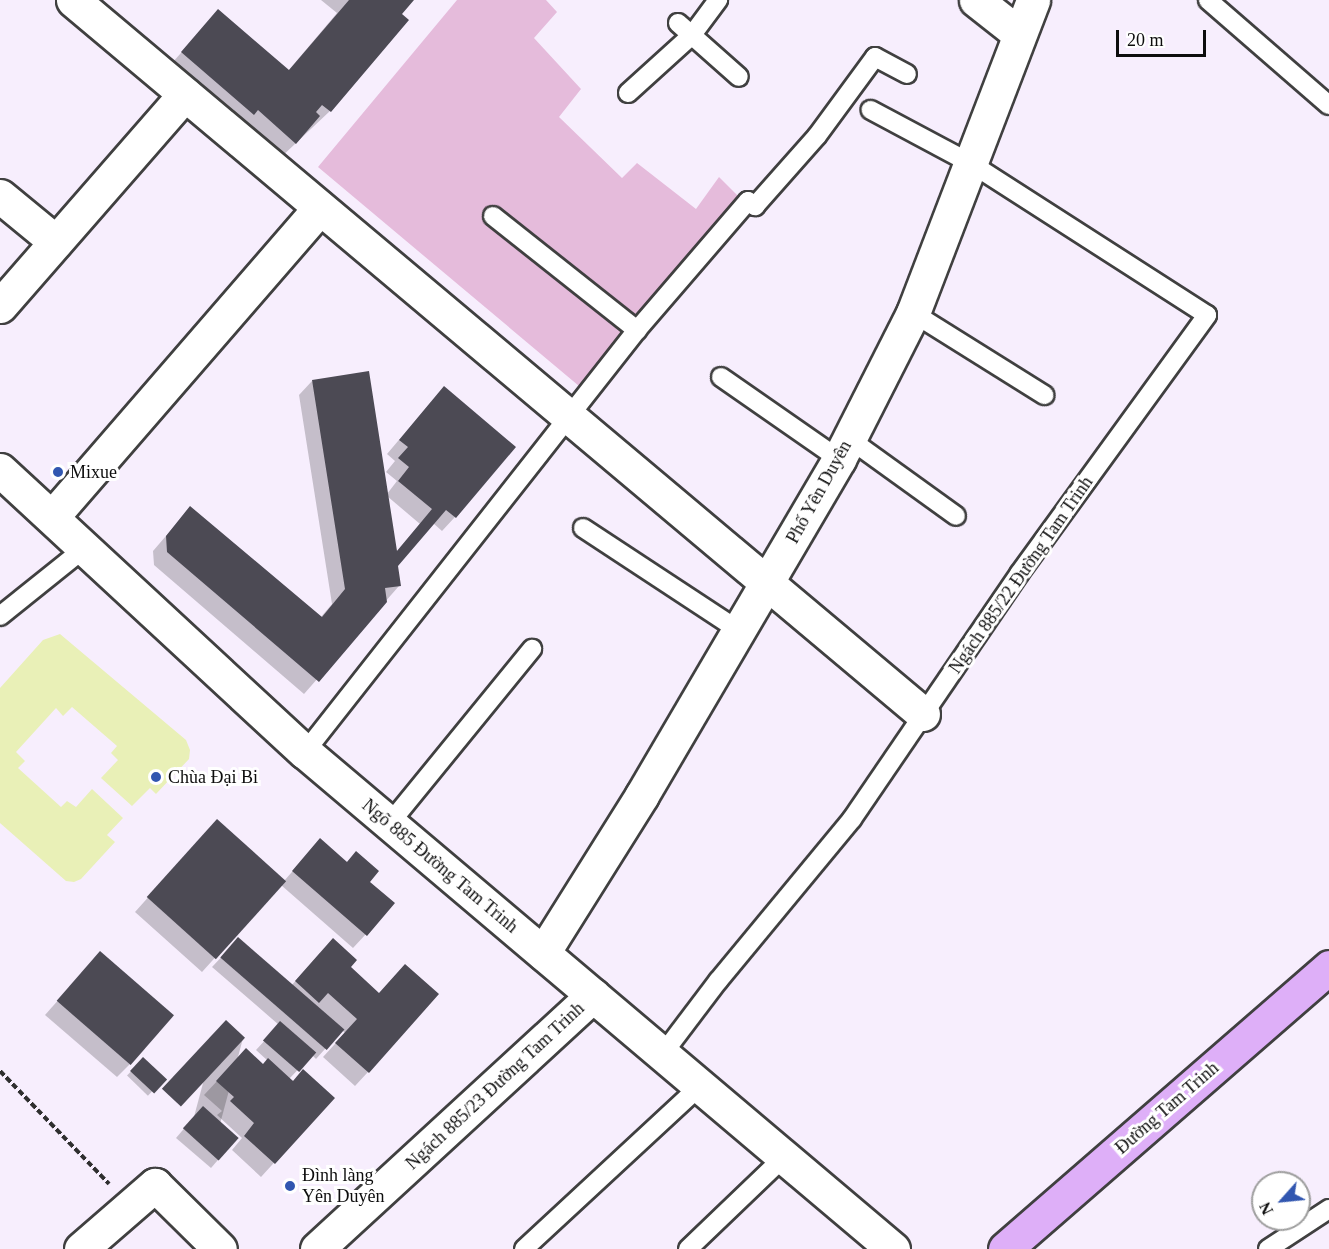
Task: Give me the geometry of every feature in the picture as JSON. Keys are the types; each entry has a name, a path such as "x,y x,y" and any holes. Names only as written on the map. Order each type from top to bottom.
{"main road":[{"name":"Đường Tam Trinh","path":"1005,1249 1329,967"}],"street":[{"path":"73,0 923,714"},
{"path":"976,0 1018,33"},
{"name":"Phố Yên Duyên","path":"543,953 740,631 844,449 913,313 972,164 1018,33 1033,0"},
{"path":"0,306 185,94"},
{"path":"0,196 56,242"},
{"path":"52,517 320,208"},
{"name":"Ngõ 885 Đường Tam Trinh","path":"0,470 305,752 893,1249"},
{"name":"Ngách 885/23 Đường Tam Trinh","path":"317,1249 593,995"},
{"path":"81,1249 155,1185 220,1249"}],"lane":[{"path":"628,93 685,29 718,0"},
{"path":"1208,0 1329,105"},
{"path":"685,29 739,77"},
{"path":"305,752 637,330 748,201 755,206 817,136 875,57 907,74"},
{"path":"871,110 972,164"},
{"name":"Ngách 885/22 Đường Tam Trinh","path":"662,1054 718,981 852,819 1019,574 1207,315 972,164"},
{"path":"493,216 637,330"},
{"path":"913,313 1044,395"},
{"path":"721,377 957,516"},
{"path":"583,528 740,631"},
{"path":"0,616 86,548"},
{"path":"390,823 532,649"},
{"path":"524,1249 700,1086"},
{"path":"688,1249 784,1157"},
{"path":"1268,1249 1329,1209"}],"path":[{"path":"0,1071 131,1206"}],"shaded area":[{"path":"457,0 546,0 557,12 534,38 581,89 559,117 622,178 637,163 696,209 719,177 741,199 579,386 318,167"},
{"path":"60,634 186,740 190,750 189,759 156,794 150,788 132,806 101,778 118,760 111,753 117,746 72,707 63,716 56,708 16,752 25,761 18,768 61,807 67,801 76,807 92,789 123,818 107,835 115,842 81,879 74,882 66,881 0,823 0,688 43,640"}],"building":[{"path":"349,0 414,0 402,14 409,20 331,112 322,105 316,112 320,116 296,144 258,110 254,115 181,52 218,9 289,70"},
{"path":"369,371 397,551 432,509 398,481 409,467 398,458 408,447 399,440 444,386 516,447 456,518 446,510 398,566 401,586 385,588 387,602 319,682 167,552 166,536 190,506 322,617 345,589 312,380"},
{"path":"217,819 286,881 216,959 147,897"},
{"path":"320,838 347,862 356,851 379,871 370,882 395,903 367,936 292,871"},
{"path":"238,937 344,1030 327,1050 220,957"},
{"path":"333,938 357,960 351,967 379,993 405,964 439,994 369,1073 335,1043 357,1019 328,993 319,1003 295,981"},
{"path":"100,951 174,1015 131,1065 57,1001"},
{"path":"226,1020 245,1038 181,1106 162,1089"},
{"path":"280,1021 316,1052 299,1072 263,1041"},
{"path":"246,1048 263,1064 268,1058 293,1081 303,1069 335,1098 275,1164 244,1136 254,1123 230,1101 234,1097 216,1081"},
{"path":"143,1057 167,1080 154,1093 130,1071"},
{"path":"203,1106 239,1138 219,1160 183,1128"}],"place":[{"name":"Mixue","path":"58,472"},
{"name":"Chùa Đại Bi","path":"156,777"},
{"name":"Đình làng Yên Duyên","path":"290,1186"}]}
